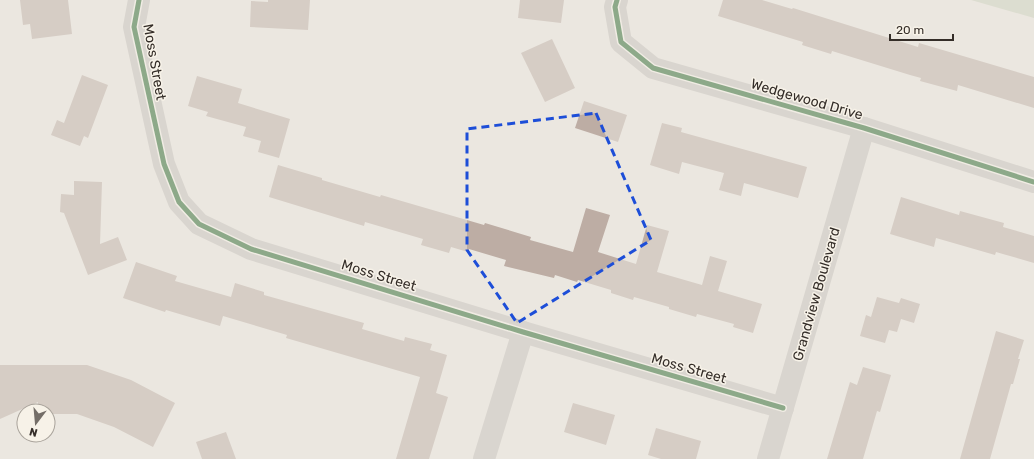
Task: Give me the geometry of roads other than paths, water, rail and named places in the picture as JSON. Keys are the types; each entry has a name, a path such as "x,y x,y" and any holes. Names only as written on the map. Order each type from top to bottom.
{"street":[{"name":"Moss Street","path":"139,0 134,27 164,164 179,202 199,224 251,249 523,332 783,408"},
{"name":"Wedgewood Drive","path":"617,0 615,7 621,42 653,68 864,128 1034,182"},
{"name":"Grandview Boulevard","path":"768,459 864,128"},
{"path":"484,459 523,332"}]}
